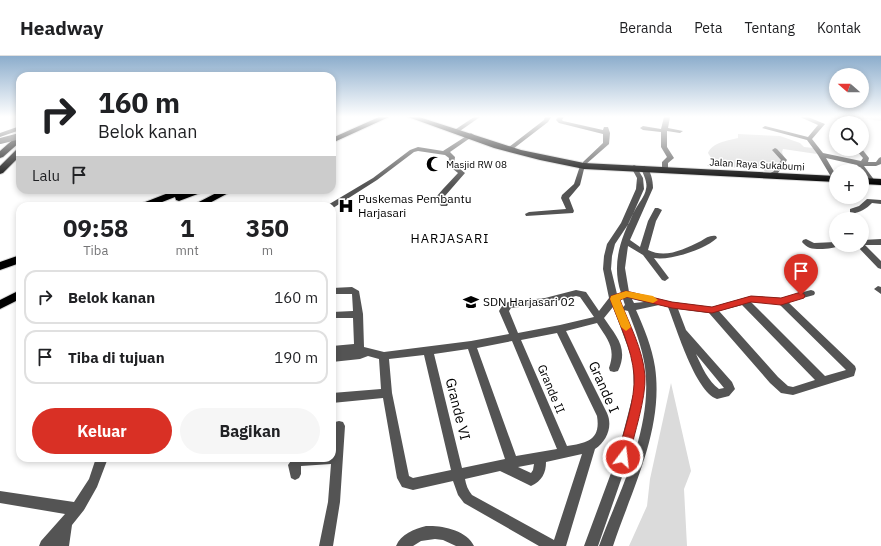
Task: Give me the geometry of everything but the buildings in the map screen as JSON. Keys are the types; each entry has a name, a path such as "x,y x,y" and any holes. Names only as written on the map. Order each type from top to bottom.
{"highway":[{"name":"Jalan Raya Sukabumi","path":"481,140 521,153 584,164 639,169 829,179"},
{"name":"Jalan Raya Sukabumi","path":"483,140 511,148 584,164"},
{"path":"0,155 16,141"},
{"path":"0,162 16,146"},
{"path":"0,171 16,155"},
{"name":"Jalan Raya Sukabumi","path":"639,169 677,171"},
{"path":"154,202 174,194"},
{"path":"168,202 190,194"},
{"path":"204,202 221,194"},
{"path":"0,260 16,254"},
{"path":"0,266 16,260"},
{"path":"0,305 16,296"}],"street":[{"path":"446,152 463,140"},
{"path":"511,148 522,140"},
{"path":"529,214 570,211 565,198 566,195 577,185 584,164 605,146 607,140"},
{"path":"664,140 664,147 671,158 665,162 665,170"},
{"path":"810,140 829,168"},
{"path":"336,202 375,179 412,150 416,149 446,152 452,157 451,165 462,174 442,194 441,201 444,204"},
{"path":"770,175 776,172 784,160 775,150"},
{"path":"821,155 860,164 864,163 866,158 864,156"},
{"path":"869,164 879,163 881,159"},
{"path":"606,546 637,459 648,420 651,396 651,373 643,337 626,294 620,266 622,252 626,241 650,188 649,180 639,169"},
{"path":"592,546 623,457 639,391 638,361 616,303 608,275 608,256 611,244 625,222 640,189 639,169"},
{"path":"869,174 876,182"},
{"path":"853,211 862,208 870,201 881,202"},
{"path":"645,253 652,221 658,210"},
{"path":"645,253 663,257 673,256 713,238"},
{"path":"626,241 645,253 665,278"},
{"path":"806,242 813,246 829,245"},
{"path":"869,243 881,242"},
{"path":"868,252 881,266"},
{"path":"336,291 354,291 356,296 362,352"},
{"name":"Grande II","path":"564,452 504,311 508,305 545,301 578,293 583,294 599,318"},
{"path":"626,294 672,305 712,310 744,301 756,299 781,301 811,293"},
{"path":"336,350 351,348 362,352 384,356 471,345 560,329 590,323 599,318 607,307 616,303 626,294"},
{"path":"744,301 822,381"},
{"path":"712,310 774,380 785,390 793,391 850,373 851,369 781,301"},
{"path":"616,303 631,308 661,302"},
{"path":"672,305 695,361 707,386 717,394 730,390 730,387 684,333"},
{"path":"336,315 358,314"},
{"path":"599,318 618,349 618,357 614,368"},
{"name":"Grande I","path":"559,546 590,447 602,437 604,426 603,416 560,329"},
{"path":"471,345 507,464 531,480 536,477 539,472 540,458"},
{"name":"Grande VI","path":"428,351 460,486 468,499 552,546"},
{"path":"336,357 362,352"},
{"path":"384,356 387,393 404,481 409,484 590,447"},
{"path":"336,398 387,393"},
{"path":"326,546 334,502 339,426"},
{"path":"46,546 66,524 77,509 95,479 101,462"},
{"path":"294,474 294,465 297,462"},
{"path":"0,497 77,509"},
{"path":"62,546 66,524"},
{"path":"403,546 417,535 431,532 451,535 458,538 467,546"}],"shaded area":[{"path":"730,140 791,140 800,143 804,147 814,148 817,154 783,149 782,152 785,160 779,167 766,173 763,169 707,166 713,161 708,153 710,149 721,142"},
{"path":"671,383 691,471 684,489 687,546 629,546 647,506 650,479"}],"slow traffic":[{"path":"626,327 614,299 626,294 653,300"}],"place":[{"name":"Masjid RW 08","path":"434,164"},
{"name":"Puskemas Pembantu Harjasari","path":"346,206"},
{"name":"SDN Harjasari 02","path":"471,302"}],"district":[{"name":"HARJASARI","path":"450,238"}],"route":[{"path":"623,457 639,391 640,376 635,352 614,299 626,294 687,308 712,310 751,299 781,301 801,295"}]}
